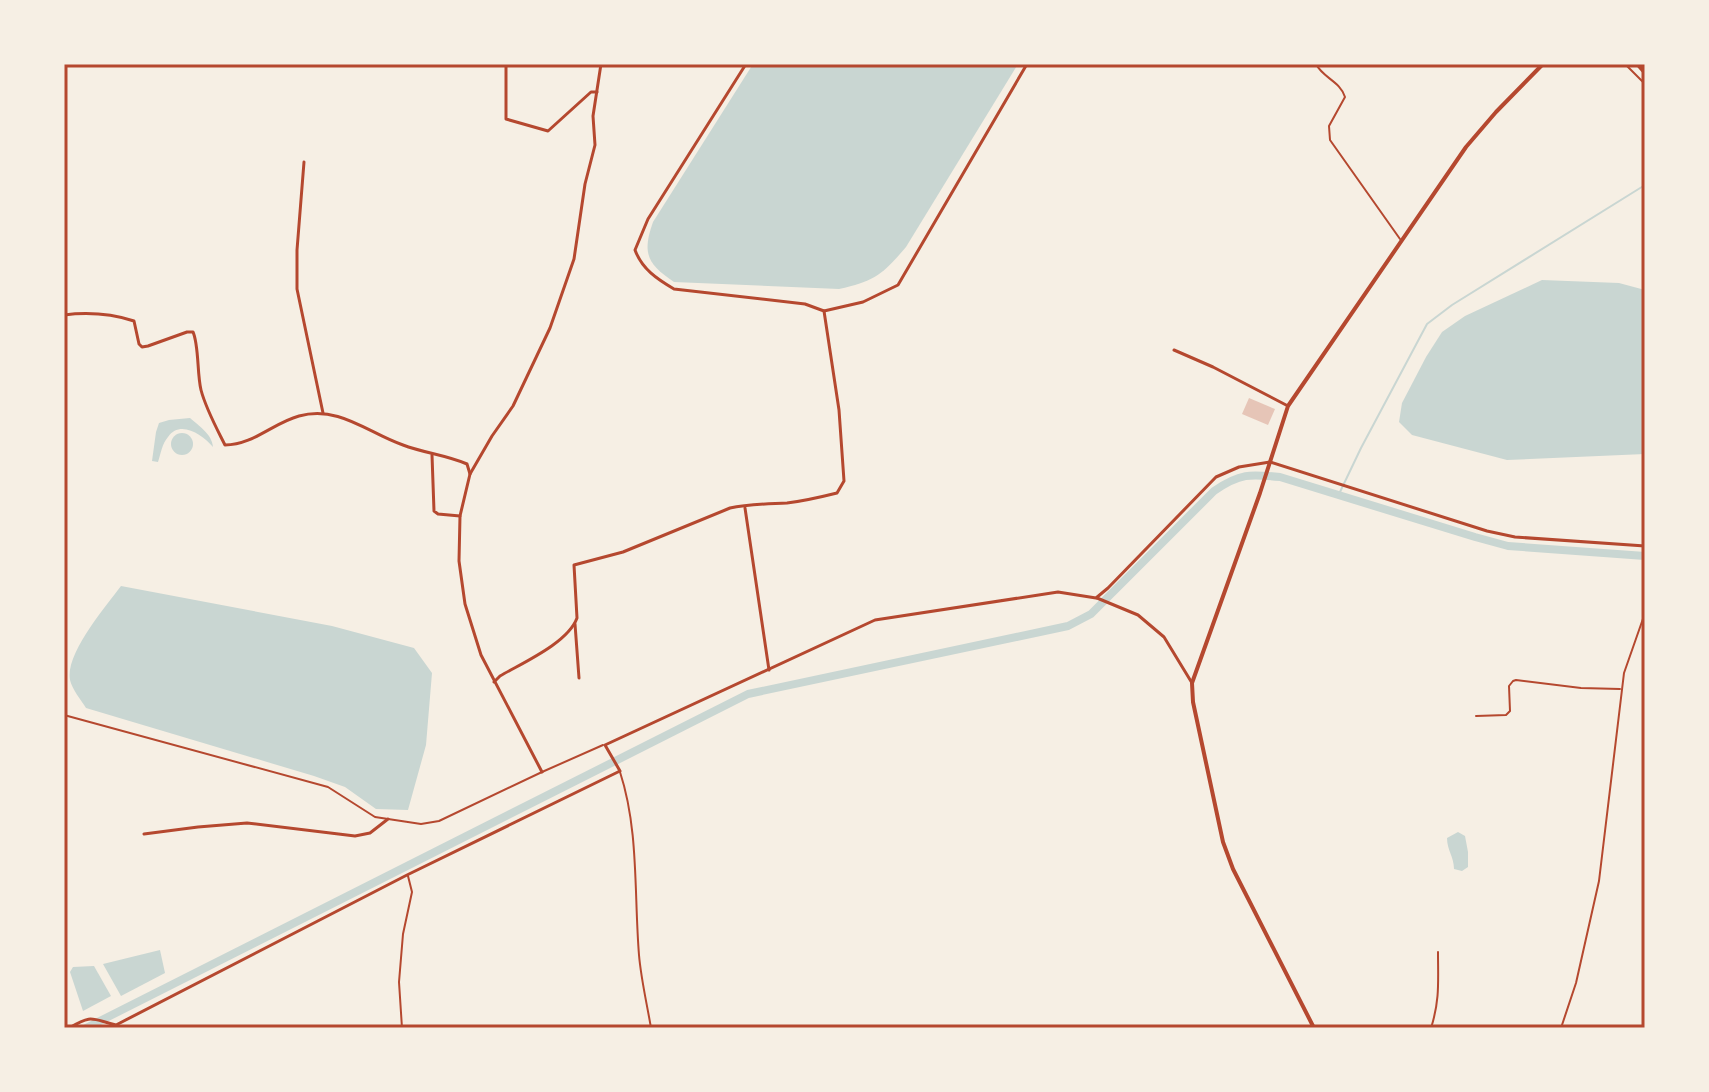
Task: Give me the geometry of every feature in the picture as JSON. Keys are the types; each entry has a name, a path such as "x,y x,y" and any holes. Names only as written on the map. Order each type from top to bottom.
{"main road":[{"path":"1638,64 1645,72"}],"street":[{"path":"506,64 506,119 548,131 591,92 597,92"},
{"path":"542,772 481,655 465,604 459,561 460,516 470,474 513,406 550,328 574,259 585,184 595,145 593,116 601,64"},
{"path":"746,64 648,219 635,250 639,260 656,278 674,289 805,304 824,311 863,302 898,285 1027,64"},
{"path":"1314,1028 1233,869 1223,842 1193,702 1192,683 1288,406 1466,147 1543,64"},
{"path":"304,162 297,289 323,413"},
{"path":"494,682 555,643 575,624 574,565 623,552 730,508 791,503 837,493 844,481 839,410 824,311"},
{"path":"64,315 89,313 134,321 142,347 193,332 201,390 225,445 237,445 295,416 323,413 367,427 386,439 467,464 470,474"},
{"path":"1174,350 1288,406"},
{"path":"432,455 434,511 460,516"},
{"path":"1098,598 1216,477 1239,467 1270,463 1501,534 1645,546"},
{"path":"745,508 769,670"},
{"path":"69,1028 89,1018 116,1026 407,875 620,771 605,745 875,620 1058,592 1098,598 1138,615 1164,637 1192,683"},
{"path":"575,624 579,678"},
{"path":"144,834 247,823 355,836 370,833 388,819"}],"lane":[{"path":"1316,64 1342,89 1345,97 1329,126 1330,140 1401,240"},
{"path":"1625,64 1645,84"},
{"path":"1561,1028 1576,983 1599,881 1624,673 1645,613"},
{"path":"1476,716 1506,715 1510,711 1509,686 1516,680 1581,688 1621,689"},
{"path":"64,715 328,787 375,817 421,824 439,821 605,745"},
{"path":"620,771 631,819 640,959 651,1028"},
{"path":"402,1028 399,982 403,934 412,892 407,875"},
{"path":"1431,1028 1439,998 1438,952"}],"shaded area":[{"path":"753,64 1018,64 906,247 877,276 839,289 674,282 649,257 648,242 653,222"},
{"path":"1542,280 1619,283 1645,290 1645,454 1507,460 1412,435 1399,422 1402,403 1442,332 1465,316"},
{"path":"190,418 208,434 213,447 198,434 179,429 166,440 158,462 152,461 159,423"},
{"path":"182,433 190,436 193,444 190,452 182,455 174,452 171,444 174,436"},
{"path":"121,586 332,626 414,648 432,673 426,745 408,810 376,809 345,787 314,776 86,708 71,683 70,669 80,644"},
{"path":"1458,832 1465,836 1468,852 1468,867 1462,871 1454,869 1447,842 1447,838"},
{"path":"160,950 165,973 121,996 103,964"},
{"path":"94,966 111,996 83,1011 70,972 73,967"}],"building":[{"path":"1249,398 1275,409 1268,425 1242,414"}],"waterway":[{"path":"1339,494 1427,324 1452,305 1645,185"},
{"path":"86,1028 748,694 1068,626 1091,614 1214,491 1238,478 1253,475 1280,477 1508,546 1645,556"}]}
